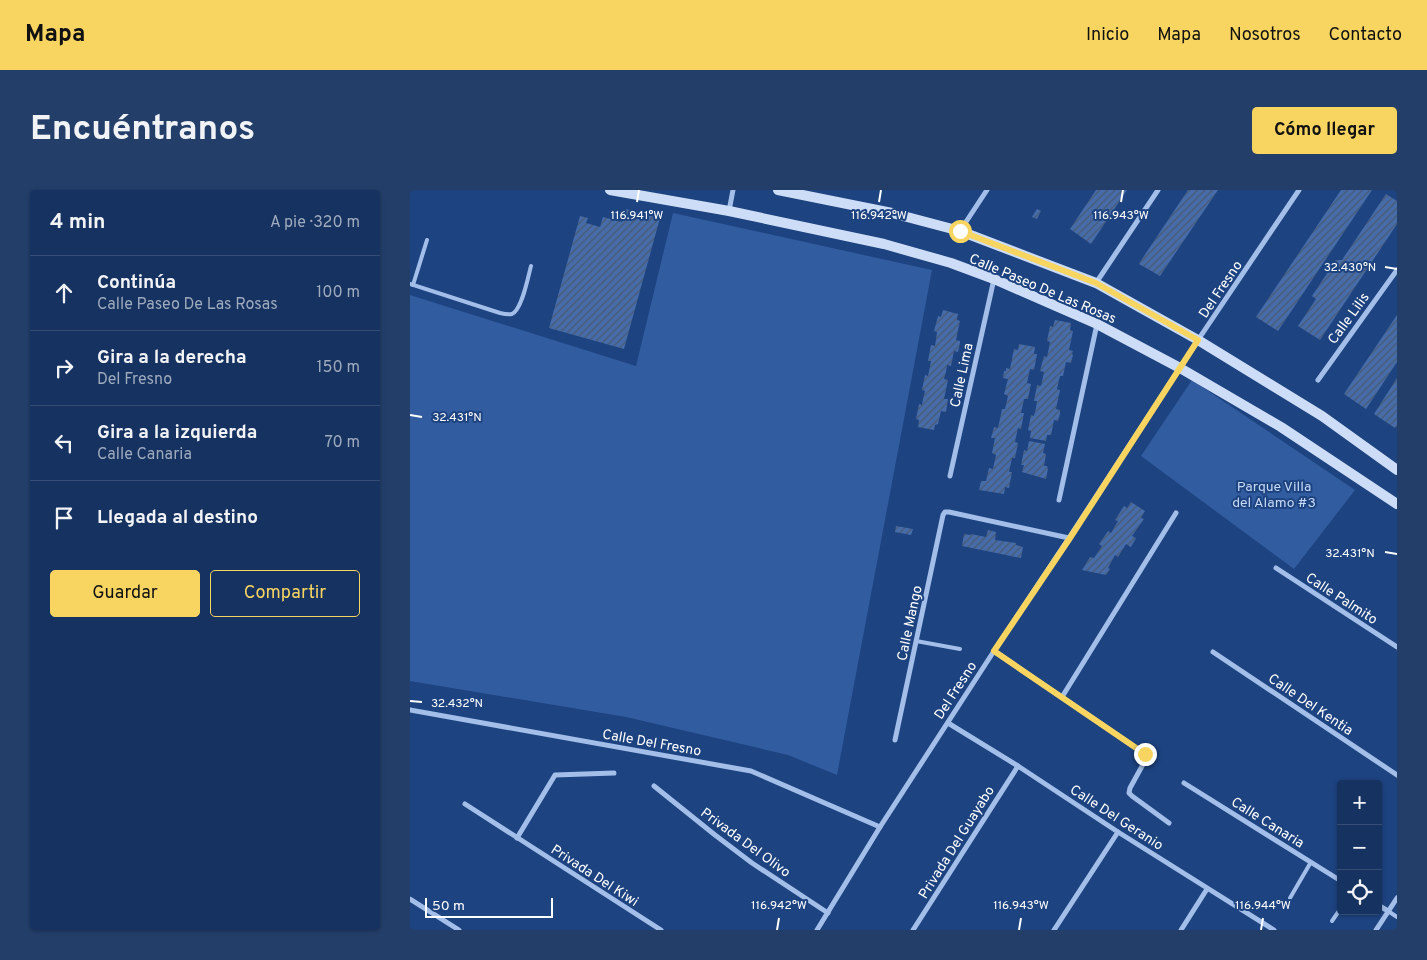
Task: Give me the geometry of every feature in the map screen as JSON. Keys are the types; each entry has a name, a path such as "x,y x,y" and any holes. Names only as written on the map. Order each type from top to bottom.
{"street":[{"name":"Calle Paseo De Las Rosas","path":"610,190 884,244 950,263 994,279 1097,324 1180,368 1281,427 1397,504"},
{"path":"729,212 733,190"},
{"name":"Calle Paseo De Las Rosas","path":"778,190 892,213 960,231 1096,283 1198,340 1322,416 1397,470"},
{"path":"960,231 987,190"},
{"path":"1096,283 1158,190"},
{"name":"Del Fresno","path":"817,930 880,827 994,651 1299,190"},
{"name":"Calle Lilis","path":"1318,380 1397,270"},
{"name":"Calle Lima","path":"950,476 994,279"},
{"path":"1059,500 1097,324"},
{"name":"Calle Mango","path":"895,740 945,512 1070,538"},
{"path":"1062,697 1176,513"},
{"name":"Calle Palmito","path":"1276,568 1397,647"},
{"path":"994,651 1145,754 1146,759 1129,793 1169,823"},
{"name":"Calle Del Kentia","path":"1212,652 1397,776"},
{"name":"Calle Del Fresno","path":"410,710 751,771 880,827"},
{"name":"Calle Del Geranio","path":"948,723 1018,766 1267,928 1274,930"},
{"name":"Privada Del Guayabo","path":"914,930 1018,766"},
{"path":"517,838 556,775 614,773"},
{"name":"Calle Canaria","path":"1184,783 1337,878"},
{"name":"Privada Del Olivo","path":"654,786 752,863 828,913"},
{"name":"Privada Del Kiwi","path":"465,804 661,930"},
{"path":"1054,930 1118,832"},
{"path":"1181,930 1207,889"},
{"path":"1376,930 1397,898"},
{"path":"410,899 459,930"},
{"path":"1382,907 1388,911"}],"lane":[{"path":"427,240 412,284 500,313 508,315 514,313 519,306 531,266"},
{"path":"916,640 960,649"},
{"path":"1290,898 1311,862"},
{"path":"1388,911 1397,917"},
{"path":"1332,921 1337,914"}],"green space":[{"path":"673,213 932,270 837,775 788,755 626,717 410,681 410,295 636,366"},
{"name":"Parque Villa del Alamo #3","path":"1192,380 1355,490 1294,569 1141,456"}],"building":[{"path":"1096,190 1127,190 1091,244 1070,229"},
{"path":"1188,190 1218,190 1160,276 1139,264"},
{"path":"1341,190 1372,190 1278,331 1256,317"},
{"path":"1386,194 1397,201 1397,224 1320,340 1298,326 1316,299 1312,296 1336,260 1342,260"},
{"path":"626,209 660,218 624,349 549,328 580,216 588,218 586,223 600,227 603,217 622,222"},
{"path":"1037,209 1041,211 1037,219 1032,217"},
{"path":"943,310 958,314 957,320 960,321 956,340 960,341 960,343 958,352 954,351 951,366 947,365 944,379 948,380 944,399 948,399 946,412 941,411 938,424 935,425 934,430 918,427 919,420 916,419 919,404 922,405 925,391 922,390 925,375 928,376 931,361 928,361 931,345 935,346 937,332 934,331 938,316 941,317"},
{"path":"1397,315 1397,362 1366,409 1344,394"},
{"path":"1055,320 1071,323 1070,330 1073,331 1069,350 1073,351 1073,355 1071,363 1066,362 1063,376 1060,376 1057,389 1060,390 1056,409 1060,410 1060,414 1058,421 1054,420 1051,435 1047,435 1046,441 1030,438 1031,431 1028,430 1031,415 1034,416 1036,408 1037,401 1034,401 1037,385 1041,386 1044,372 1040,371 1044,356 1047,357 1050,342 1047,341 1050,326 1053,327"},
{"path":"1019,344 1035,347 1034,354 1037,354 1034,370 1030,369 1027,383 1031,384 1028,399 1024,399 1021,413 1024,413 1021,429 1018,428 1015,442 1018,443 1015,458 1012,458 1009,472 1012,472 1009,488 1005,487 1004,494 979,490 981,481 986,481 989,468 993,469 996,455 992,453 995,438 991,438 994,427 998,428 1002,409 1005,409 1008,396 1004,394 1008,379 1003,378 1004,371 1006,371 1006,368 1010,369 1014,349 1018,350"},
{"path":"1397,378 1397,426 1395,428 1374,414"},
{"path":"1029,441 1045,444 1043,453 1046,454 1044,466 1047,466 1048,469 1046,479 1022,472 1024,465 1021,465 1024,450 1027,451"},
{"path":"1131,502 1145,511 1141,518 1144,519 1132,536 1136,538 1131,547 1126,544 1118,557 1115,555 1106,575 1082,570 1090,557 1094,558 1102,546 1099,544 1108,531 1111,533 1118,521 1115,520 1124,506 1127,508"},
{"path":"896,526 913,529 911,535 895,532"},
{"path":"988,530 996,532 995,540 1016,543 1016,545 1023,547 1021,558 962,546 964,534 986,537"}],"route":[{"path":"960,231 1096,283 1198,340 1070,538 994,651 1145,754"}]}
